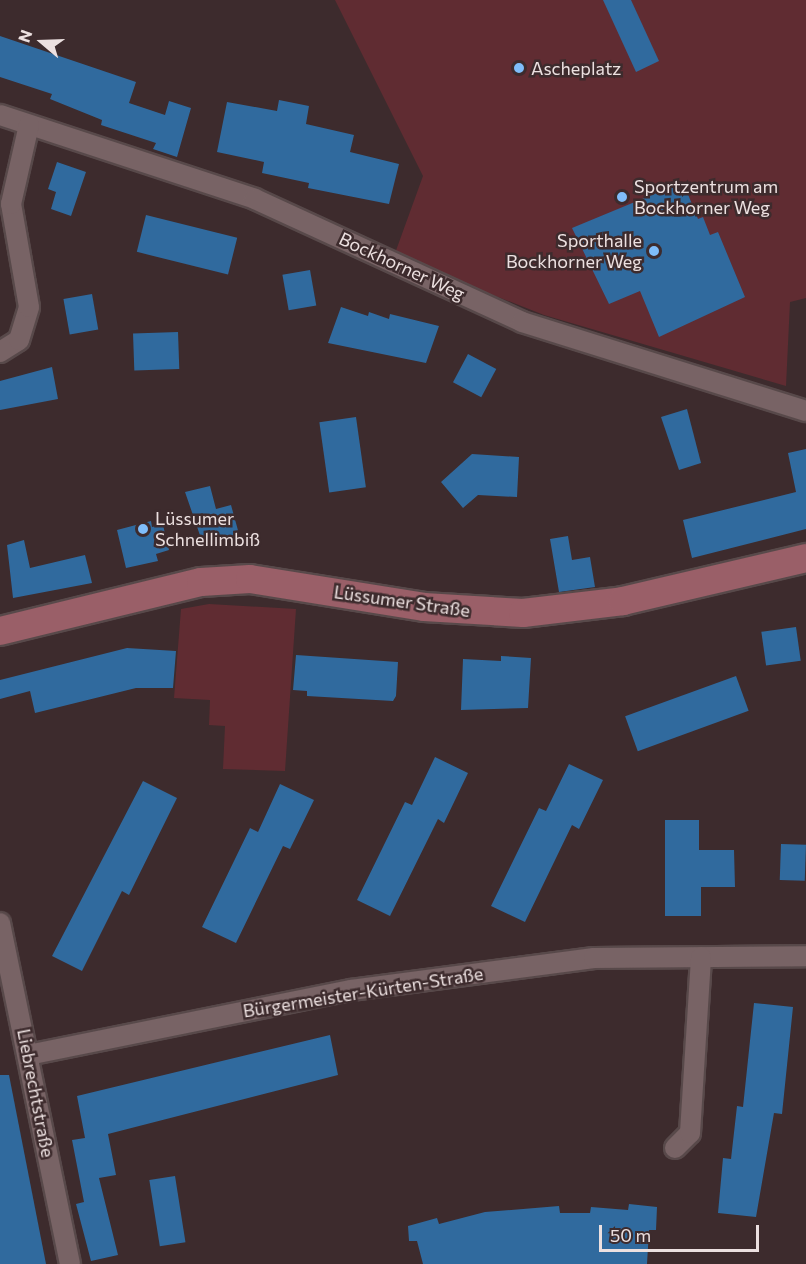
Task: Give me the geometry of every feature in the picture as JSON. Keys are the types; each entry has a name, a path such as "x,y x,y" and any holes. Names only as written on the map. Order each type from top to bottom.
{"main road":[{"name":"Lüssumer Straße","path":"0,631 201,582 250,579 445,610 524,613 623,601 806,558"}],"street":[{"name":"Bockhorner Weg","path":"0,115 255,199 522,322 806,411"},
{"path":"0,352 20,340 29,307 11,204 29,125"},
{"name":"Liebrechtstraße","path":"0,923 70,1264"},
{"name":"Bürgermeister-Kürten-Straße","path":"28,1055 351,990 594,958 806,956"},
{"path":"675,1148 690,1133 701,957"}],"shaded area":[{"name":"Sportzentrum am Bockhorner Weg","path":"335,0 806,0 806,298 790,302 786,386 544,315 394,256 423,176"},
{"path":"209,604 296,609 285,771 223,769 225,726 209,725 210,700 174,698 181,609"}],"building":[{"path":"603,0 631,0 659,61 636,72"},
{"path":"0,36 136,82 129,103 165,115 169,101 191,108 177,157 153,149 156,143 101,125 102,120 50,99 52,94 0,77"},
{"path":"279,100 309,106 306,124 354,135 350,152 399,164 389,204 308,188 309,183 262,173 264,162 217,152 227,102 277,111"},
{"path":"57,162 86,172 71,216 51,209 56,192 48,189"},
{"name":"Sporthalle Bockhorner Weg","path":"683,182 698,219 703,217 710,235 718,232 745,297 659,337 640,291 609,304 572,228"},
{"path":"146,215 237,238 228,275 137,252"},
{"path":"310,270 316,305 289,310 282,275"},
{"path":"92,294 98,329 70,334 63,299"},
{"path":"341,307 368,316 369,312 389,319 390,314 439,326 426,363 328,343"},
{"path":"178,332 179,369 134,371 133,334"},
{"path":"468,354 496,369 481,397 453,382"},
{"path":"52,367 58,399 0,410 0,381"},
{"path":"687,409 701,463 679,470 661,417"},
{"path":"356,417 366,487 329,492 319,422"},
{"path":"806,449 806,529 692,558 683,520 796,492 788,453"},
{"path":"472,454 519,457 517,497 478,495 463,508 441,482"},
{"path":"210,486 216,509 231,505 239,534 203,544 185,492"},
{"name":"Lüssumer Schnellimbiß","path":"151,521 152,527 163,525 169,550 156,554 158,561 126,568 117,530"},
{"path":"568,536 572,560 590,557 595,587 559,592 550,539"},
{"path":"24,540 30,568 85,555 92,583 13,598 7,545"},
{"path":"796,627 801,661 766,666 761,632"},
{"path":"127,648 176,651 173,688 136,688 35,713 30,691 0,699 0,680"},
{"path":"296,655 398,662 396,696 393,701 307,696 307,691 293,690"},
{"path":"501,656 531,658 528,708 461,710 463,659 501,661"},
{"path":"736,676 749,711 638,751 625,716"},
{"path":"435,757 468,773 444,823 438,819 390,916 357,900 405,802 412,805"},
{"path":"569,764 603,780 579,829 572,825 525,922 491,906 539,808 546,811"},
{"path":"143,781 177,798 129,895 122,891 82,971 52,956"},
{"path":"280,784 314,800 290,849 283,846 236,943 202,927 250,828 258,832"},
{"path":"665,820 699,820 699,850 734,850 735,887 701,887 701,916 665,916"},
{"path":"781,844 806,845 805,881 780,880"},
{"path":"754,1003 793,1007 782,1114 774,1113 756,1217 718,1213 723,1158 731,1159 737,1106 743,1107"},
{"path":"330,1035 338,1075 108,1134 116,1175 99,1178 118,1255 91,1261 76,1204 84,1202 72,1140 85,1138 77,1096"},
{"path":"0,1075 9,1075 46,1264 0,1264"},
{"path":"175,1176 185,1242 160,1246 149,1180"},
{"path":"629,1204 657,1207 656,1230 649,1230 647,1264 423,1264 417,1241 409,1241 408,1226 437,1218 439,1224 485,1212 559,1206 560,1213 590,1213 591,1207 628,1210"}],"place":[{"name":"Ascheplatz","path":"519,68"},
{"name":"Sportzentrum am Bockhorner Weg","path":"622,197"},
{"name":"Sporthalle Bockhorner Weg","path":"654,251"},
{"name":"Lüssumer Schnellimbiß","path":"143,529"}]}
